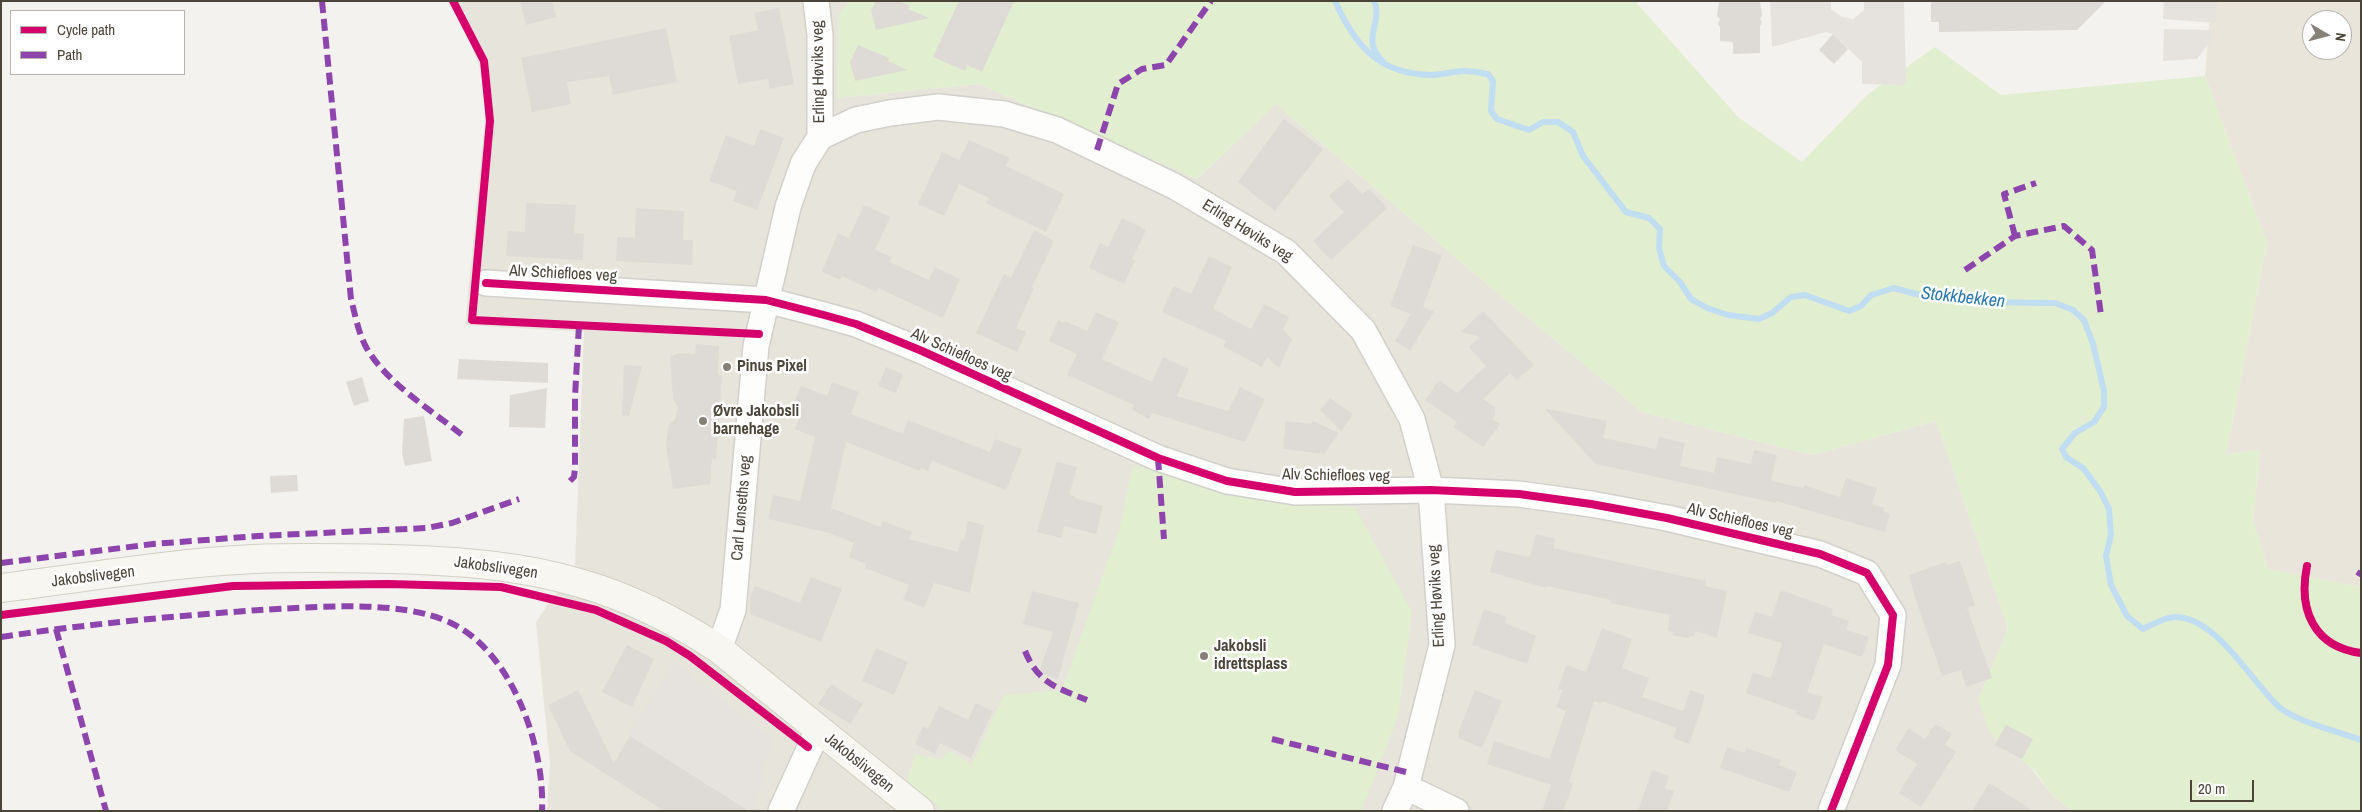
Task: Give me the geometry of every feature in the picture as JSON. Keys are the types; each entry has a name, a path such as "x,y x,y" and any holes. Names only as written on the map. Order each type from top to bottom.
{"street":[{"name":"Erling Høviks veg","path":"816,1 820,34 820,137 856,120 890,113 938,107 1004,114 1057,130 1174,186 1286,252 1363,330 1412,419 1431,490 1442,645 1406,787 1395,811"},
{"name":"Carl Lønseths veg","path":"719,649 733,610 756,346 788,207 803,164 820,137"},
{"name":"Alv Schiefloes veg","path":"486,283 766,300 856,324 922,351 1158,458 1228,481 1294,492 1431,490 1519,494 1601,506 1767,540 1820,554 1867,574 1893,615 1888,665 1831,811"},
{"name":"Jakobslivegen","path":"1,588 251,559 310,557 454,560 519,570 582,583 638,604 669,619 719,649 920,811"},
{"path":"782,811 818,730"},
{"path":"1406,787 1456,811"}],"shaded area":[{"path":"454,1 850,1 839,15 837,98 979,84 1197,179 1276,104 1482,280 1642,412 1812,455 1936,421 2008,628 1978,700 2052,795 2072,811 547,811 550,764 536,622 575,565 584,332 465,325 488,88"},
{"path":"1770,1 1831,1 1831,9 1842,17 1853,19 1864,10 1864,1 1904,1 1906,85 1862,84 1862,62 1833,34 1826,32 1772,47"},
{"path":"2164,1 2218,1 2215,23 2163,19"},
{"path":"2211,1 2361,1 2361,587 2268,569 2253,521 2260,450 2226,454 2267,243 2205,76"},
{"path":"2164,29 2213,30 2212,39 2197,59 2163,61"},
{"path":"675,662 772,740 754,811 628,733"}],"green space":[{"path":"850,1 1635,1 1738,117 1802,162 1867,95 1935,47 2001,95 2205,76 2267,243 2226,454 2260,450 2253,521 2268,569 2361,587 2361,811 2072,811 2052,795 2034,770 1991,735 1978,700 2008,628 1936,421 1812,455 1642,412 1482,280 1276,104 1197,179 979,84 837,98 839,14"},
{"path":"1133,465 1270,501 1355,507 1412,612 1398,717 1361,811 944,811 907,782 915,754 941,760 949,751 972,764 1004,695 1062,690 1120,527"}],"building":[{"path":"520,1 552,1 556,17 526,25"},
{"path":"876,1 899,1 910,6 908,9 929,18 876,30 871,10"},
{"path":"959,1 1014,1 982,72 967,65 965,71 933,57"},
{"path":"1719,1 1760,1 1762,15 1760,19 1762,23 1760,26 1760,53 1733,54 1733,42 1720,41 1720,27 1718,24 1720,19 1717,16"},
{"path":"1931,1 2106,1 2077,30 1939,32 1939,22 1931,22"},
{"path":"779,8 794,84 769,89 768,79 738,84 729,36 758,30 754,13"},
{"path":"666,28 677,82 613,95 609,76 567,82 571,104 532,112 521,58"},
{"path":"1833,34 1848,49 1834,64 1819,50"},
{"path":"858,45 889,58 888,61 907,70 855,81 850,62"},
{"path":"1284,119 1323,149 1275,211 1238,182"},
{"path":"760,129 784,138 757,210 733,201 737,191 709,181 726,135 754,146"},
{"path":"969,140 1010,158 1006,166 1064,194 1046,232 986,203 989,198 959,184 944,216 918,204 942,152 959,160"},
{"path":"1348,179 1362,194 1369,189 1387,208 1331,260 1313,241 1344,212 1329,196"},
{"path":"526,203 576,205 574,233 584,234 583,260 506,256 508,231 525,232"},
{"path":"864,205 890,217 875,250 892,257 889,262 929,280 935,267 960,279 943,318 878,288 876,292 842,276 840,280 822,272 838,233 849,238"},
{"path":"636,208 684,211 683,240 693,240 692,265 616,261 617,237 635,238"},
{"path":"1122,218 1146,230 1132,259 1135,260 1124,284 1089,268 1100,243 1108,247"},
{"path":"1034,230 1054,241 1032,287 1034,288 1016,328 1026,332 1017,352 976,333 1004,274 1011,278"},
{"path":"1413,245 1442,255 1423,307 1434,311 1410,351 1395,341 1411,314 1390,306"},
{"path":"1209,256 1232,267 1213,309 1251,329 1264,304 1289,317 1283,330 1292,339 1279,368 1267,357 1262,367 1223,346 1226,341 1162,312 1174,286 1191,294"},
{"path":"1483,311 1534,365 1517,380 1510,373 1483,399 1495,407 1495,414 1492,419 1500,424 1483,447 1454,427 1457,422 1425,400 1439,380 1457,393 1486,366 1469,347 1480,337 1461,332"},
{"path":"1096,312 1119,322 1102,359 1152,382 1163,357 1189,369 1177,396 1228,411 1240,387 1265,399 1245,442 1152,413 1149,419 1132,410 1134,405 1067,375 1077,354 1049,341 1058,320 1064,323 1065,321 1087,331"},
{"path":"696,344 719,346 718,375 722,375 716,459 712,458 710,484 673,489 666,446 669,424 675,420 678,407 673,399 670,357 679,353 695,354"},
{"path":"459,359 548,363 548,383 457,379"},
{"path":"624,365 642,366 629,416 622,415"},
{"path":"886,367 903,374 896,393 878,386"},
{"path":"362,377 369,401 354,406 346,382"},
{"path":"832,382 859,392 851,414 903,434 908,420 990,452 995,439 1022,449 1006,490 932,461 928,471 921,468 920,471 846,442 831,508 881,527 883,521 912,532 909,539 958,552 961,539 964,540 968,521 984,525 970,593 934,583 924,608 903,599 909,585 865,568 866,564 849,557 854,543 829,533 768,519 773,495 800,501 815,437 795,429 800,416 790,412 801,386 827,396"},
{"path":"547,388 545,428 509,427 510,395"},
{"path":"1330,398 1353,414 1341,431 1320,410"},
{"path":"1544,408 1607,421 1603,438 1656,449 1659,437 1685,443 1680,466 1714,473 1717,457 1751,464 1754,450 1777,455 1771,481 1803,488 1804,485 1840,497 1846,478 1877,488 1872,504 1884,508 1883,511 1890,514 1885,532 1776,501 1776,503 1596,464"},
{"path":"424,416 432,461 405,466 402,453 404,419"},
{"path":"1286,421 1311,424 1313,421 1339,433 1324,454 1283,449"},
{"path":"1057,462 1077,467 1069,495 1103,506 1096,534 1064,526 1061,538 1037,532"},
{"path":"297,475 298,491 271,493 270,476"},
{"path":"1536,534 1556,539 1553,548 1706,581 1705,586 1727,591 1717,638 1695,631 1694,637 1690,636 1689,638 1672,635 1673,632 1668,631 1670,615 1610,603 1611,600 1547,586 1546,588 1490,572 1496,550 1530,557"},
{"path":"1960,561 1975,605 1967,608 1992,678 1966,687 1961,670 1942,676 1909,575 1946,562 1947,565"},
{"path":"811,577 842,589 821,642 750,614 750,598 755,586 800,603"},
{"path":"1032,591 1079,603 1058,679 1039,672 1053,632 1023,624"},
{"path":"1784,591 1833,609 1831,615 1849,621 1846,630 1869,637 1862,657 1824,644 1807,692 1823,697 1814,721 1796,714 1797,711 1746,693 1753,672 1771,678 1782,643 1748,633 1755,612 1772,617 1780,592"},
{"path":"1484,609 1507,617 1505,623 1536,636 1527,664 1472,645"},
{"path":"1602,628 1632,639 1622,668 1649,678 1642,697 1683,711 1690,690 1705,695 1702,707 1689,744 1673,738 1677,728 1602,701 1601,704 1594,701 1569,782 1573,784 1563,811 1542,811 1551,785 1487,764 1494,741 1549,759 1566,711 1556,707 1563,690 1558,689 1566,665 1586,672"},
{"path":"627,645 654,659 632,707 602,692"},
{"path":"876,648 908,662 894,695 862,681"},
{"path":"831,684 863,704 850,724 818,704"},
{"path":"578,690 614,763 630,736 749,811 664,811 570,751 548,705"},
{"path":"1475,690 1502,701 1482,748 1458,738 1458,733"},
{"path":"976,703 993,711 971,758 940,743 935,754 915,744 923,726 928,729 939,706 968,720"},
{"path":"1935,724 1952,734 1945,745 1956,752 1921,807 1899,793 1917,764 1895,750 1909,728 1925,739"},
{"path":"2006,725 2033,739 2022,759 1995,745"},
{"path":"1727,747 1745,753 1746,748 1781,760 1779,765 1797,772 1789,792 1720,768"},
{"path":"1652,770 1669,776 1665,788 1674,791 1667,811 1638,811"},
{"path":"1989,783 2034,811 1972,811"}],"waterway":[{"name":"Stokkbekken","path":"1335,1 1360,44 1383,63 1397,69 1431,75 1465,71 1488,74 1493,81 1491,111 1497,119 1529,130 1543,122 1558,122 1573,132 1583,156 1626,212 1649,218 1660,229 1659,248 1664,266 1680,282 1691,299 1707,308 1728,315 1759,319 1772,313 1791,297 1805,295 1849,311 1861,306 1871,295 1894,288 1931,298 1971,302 2055,303 2073,310 2084,320 2093,344 2104,391 2104,407 2094,422 2075,433 2062,449 2066,457 2083,468 2100,491 2109,509 2111,535 2106,556 2111,585 2127,616 2143,629 2171,617 2190,620 2205,628 2219,639 2279,707 2286,712 2295,717 2361,740"},
{"name":"Stokkbekken","path":"1374,1 1377,13 1373,43 1375,51 1384,63"}],"marked path":[{"path":"322,1 351,299 359,329 366,347 386,373 398,385 466,438"},
{"path":"1097,150 1118,84 1142,69 1166,65 1211,1"},
{"path":"2015,236 2004,194 2036,183"},
{"path":"1965,270 2015,236 2064,226 2092,250 2101,315"},
{"path":"570,481 574,477 575,468 575,397 579,325"},
{"path":"1158,458 1164,539"},
{"path":"1,563 153,544 258,536 427,528 452,523 519,499"},
{"path":"2358,576 2361,571"},
{"path":"1,637 130,621 306,607 357,606 408,610 431,615 451,623 473,637 491,655 507,678 531,731 538,758 542,811"},
{"path":"56,629 106,811"},
{"path":"1025,651 1030,662 1042,677 1058,688 1087,700"},
{"path":"1272,739 1410,773"}],"cycle path":[{"path":"453,1 484,61 490,121 472,320 759,334"},
{"path":"486,283 766,300 824,315 856,324 922,351 1158,458 1227,481 1295,492 1431,490 1519,494 1591,504 1667,518 1820,554 1867,573 1893,615 1888,665 1831,811"},
{"path":"2307,566 2305,597 2313,624 2331,643 2361,653"},
{"path":"1,615 233,586 388,584 501,587 596,610 666,641 690,656 808,747"}],"place":[{"name":"Pinus Pixel","path":"727,367"},
{"name":"Øvre Jakobsli barnehage","path":"703,421"},
{"name":"Jakobsli idrettsplass","path":"1204,656"}]}
